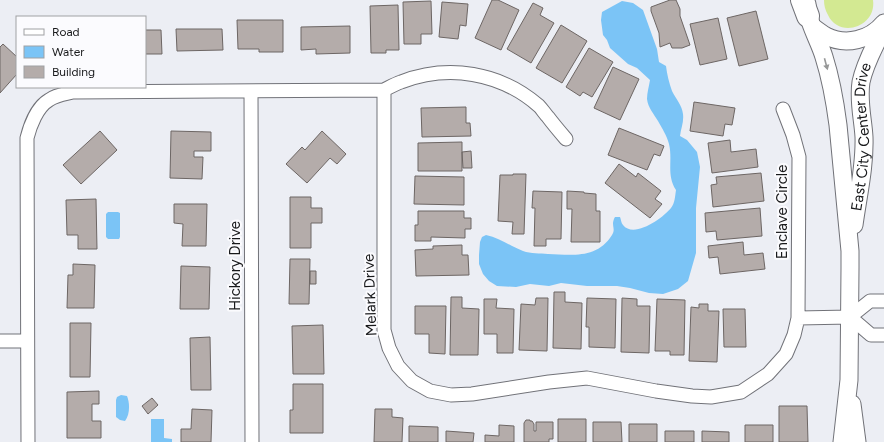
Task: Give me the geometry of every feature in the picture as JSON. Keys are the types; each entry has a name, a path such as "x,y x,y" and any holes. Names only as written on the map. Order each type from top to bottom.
{"street":[{"path":"807,11 826,36 836,40 856,40 872,34 884,23"},
{"name":"East City Center Drive","path":"807,11 825,58 838,124 850,251 849,380 842,442"},
{"name":"East City Center Drive","path":"850,251 863,162 864,137 860,104 861,84 865,65 884,26"},
{"path":"28,442 27,138 36,114 48,100 73,92 384,90 399,82 417,76 454,72 473,74 494,79 518,91 539,106 566,139"},
{"name":"Melark Drive","path":"384,90 384,330 389,348 398,366 412,381 430,392 451,395 472,394 549,382 588,378 656,391 692,396 711,397 740,392 768,374 786,354 794,335 798,318"},
{"name":"Hickory Drive","path":"252,91 252,442"},
{"name":"Enclave Circle","path":"783,109 793,135 799,157 798,318"},
{"path":"798,318 850,317 870,301 884,301"},
{"path":"850,317 871,335 884,335"},
{"path":"0,341 27,341"},
{"name":"East City Center Drive","path":"849,380 857,442"}],"green space":[{"path":"824,0 873,0 873,9 869,17 856,27 840,27 833,22 828,15"}],"water":[{"path":"622,1 633,3 643,10 657,49 659,62 666,66 672,91 683,114 680,136 687,140 697,152 700,167 696,208 696,253 688,281 678,289 663,294 649,293 617,286 587,286 561,283 549,286 530,284 516,287 497,286 489,281 483,274 479,264 480,242 482,237 486,235 529,253 566,255 583,254 591,252 606,243 613,233 613,222 615,217 620,217 622,224 628,229 634,230 648,226 662,217 673,204 676,190 670,173 669,144 650,108 647,99 650,80 637,68 628,64 610,48 603,35 601,20 602,12"},
{"path":"108,212 120,213 119,239 108,239 106,237 106,214"},
{"path":"121,395 127,396 129,402 129,412 125,421 116,417 116,400 117,397"},
{"path":"151,419 164,419 164,438 172,439 172,442 151,442"}],"building":[{"path":"492,0 498,0 519,10 501,50 475,38"},
{"path":"670,0 676,0 680,9 680,16 690,45 682,48 672,48 670,43 660,47 659,33 651,11 651,7"},
{"path":"431,1 432,34 421,34 421,44 404,44 403,2"},
{"path":"442,2 468,4 466,26 460,25 458,39 439,37"},
{"path":"533,3 543,8 540,15 554,23 531,63 507,49"},
{"path":"398,5 399,50 386,50 386,53 371,53 370,6"},
{"path":"756,11 768,59 739,66 727,18"},
{"path":"718,18 727,59 700,65 690,24"},
{"path":"237,20 283,20 283,52 259,52 259,49 238,49"},
{"path":"561,25 587,41 562,83 536,68"},
{"path":"350,26 350,53 316,54 316,49 301,50 301,27"},
{"path":"176,29 222,29 223,50 177,51"},
{"path":"146,30 161,30 162,54 146,54"},
{"path":"3,44 16,56 16,75 0,93 0,47"},
{"path":"589,48 613,62 592,97 583,92 580,96 566,87"},
{"path":"613,67 639,79 620,120 594,108"},
{"path":"694,102 735,108 732,125 725,124 723,136 690,131"},
{"path":"466,107 466,123 470,123 471,136 422,137 421,108"},
{"path":"619,128 664,146 660,156 654,154 647,170 608,155"},
{"path":"100,131 117,150 81,184 63,165"},
{"path":"171,131 211,132 211,151 194,151 194,157 203,157 202,179 170,178"},
{"path":"322,131 346,154 337,164 330,158 307,183 286,164 302,147 305,150"},
{"path":"730,140 731,152 756,149 758,167 712,173 708,143"},
{"path":"462,142 462,171 418,171 418,143"},
{"path":"471,151 472,168 463,168 462,152"},
{"path":"619,164 636,177 638,173 661,191 655,199 662,204 650,218 605,183"},
{"path":"761,173 764,201 713,207 711,185 717,184 716,177"},
{"path":"526,174 524,234 512,234 513,222 498,221 500,175"},
{"path":"415,176 464,177 464,205 414,204"},
{"path":"533,191 562,192 561,239 546,239 546,246 534,246 535,208 532,208"},
{"path":"567,191 596,194 596,211 600,211 600,242 571,242 572,209 567,209"},
{"path":"290,197 311,197 311,208 322,208 322,223 311,223 311,248 290,248"},
{"path":"96,199 97,249 78,249 78,235 67,235 66,200"},
{"path":"174,204 207,204 206,246 182,246 183,224 174,223"},
{"path":"760,208 762,236 717,240 716,231 706,232 705,213"},
{"path":"418,211 464,211 464,218 471,218 471,229 465,229 465,238 431,237 431,241 415,241 415,225 418,225"},
{"path":"743,242 744,255 763,253 765,269 720,274 718,257 709,258 708,246"},
{"path":"462,245 462,255 468,255 469,275 416,276 415,250 433,249 433,246"},
{"path":"290,259 310,259 309,304 289,304"},
{"path":"73,264 95,265 94,308 67,308 68,275 73,275"},
{"path":"181,266 210,267 209,309 180,309"},
{"path":"310,271 316,271 316,284 310,284"},
{"path":"554,292 565,292 565,302 582,303 581,349 553,348"},
{"path":"451,297 462,297 462,308 479,309 478,355 450,355"},
{"path":"536,298 548,298 547,351 519,350 521,304 535,305"},
{"path":"587,298 616,299 615,348 589,347 589,327 586,327"},
{"path":"622,298 637,299 637,306 650,306 649,353 621,352"},
{"path":"484,299 497,299 496,308 514,309 513,353 497,353 497,334 484,334"},
{"path":"657,299 685,300 684,355 670,355 670,351 655,351"},
{"path":"699,304 708,304 708,311 719,311 717,362 689,361 691,307 699,308"},
{"path":"415,306 446,306 445,354 429,353 429,334 415,334"},
{"path":"723,309 745,309 746,347 724,347"},
{"path":"70,323 91,323 90,377 70,377"},
{"path":"323,325 324,374 293,374 292,326"},
{"path":"210,337 211,390 191,390 190,338"},
{"path":"293,384 323,384 323,433 290,433 290,410 293,410"},
{"path":"99,391 99,404 92,404 92,421 101,421 101,438 67,438 67,392"},
{"path":"152,398 158,405 148,414 142,406"},
{"path":"779,406 807,406 808,442 779,442"},
{"path":"192,409 212,410 211,442 181,442 181,429 191,429"},
{"path":"375,409 392,409 392,417 403,418 402,442 374,442"},
{"path":"558,419 586,419 586,442 558,442"},
{"path":"526,420 532,421 534,424 534,431 536,431 536,422 553,422 553,439 549,439 549,442 524,442 524,423"},
{"path":"593,422 621,422 622,442 593,442"},
{"path":"629,424 657,424 657,442 629,442"},
{"path":"499,425 514,426 514,442 485,442 485,435 499,436"},
{"path":"745,425 773,425 773,442 745,442"},
{"path":"409,426 438,427 438,442 409,442"},
{"path":"446,431 474,433 473,442 446,442"},
{"path":"665,431 694,431 694,442 665,442"},
{"path":"702,431 729,432 729,442 702,442"}]}
